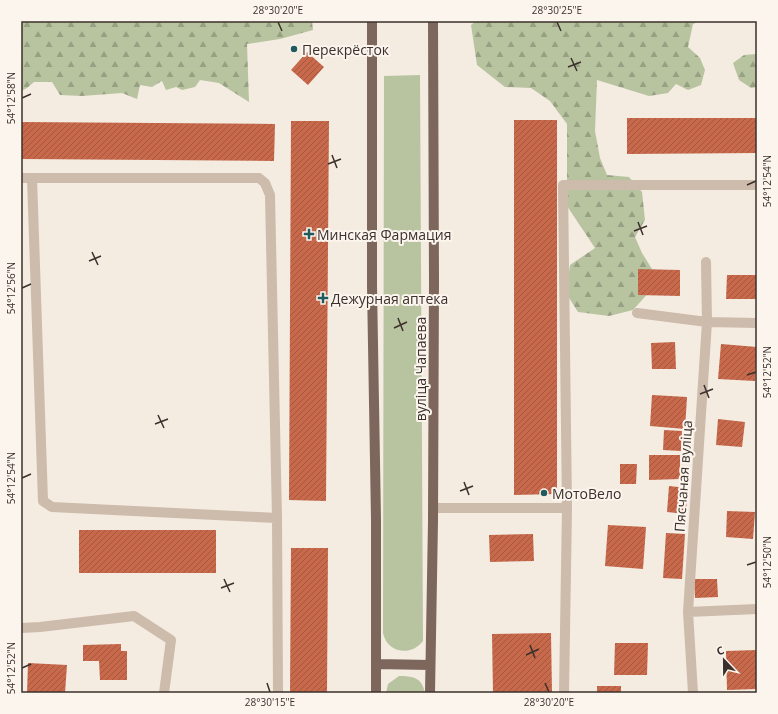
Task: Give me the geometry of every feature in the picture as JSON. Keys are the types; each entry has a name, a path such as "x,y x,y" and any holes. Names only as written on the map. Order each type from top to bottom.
{"main road":[{"path":"372,21 372,286 376,520 376,693"},
{"name":"вуліца Чапаева","path":"430,693 433,508 433,21"},
{"path":"376,664 430,666"}],"street":[{"path":"21,178 259,178 265,183 270,195 277,518 278,693"},
{"path":"32,178 43,501 52,507 277,518"},
{"path":"564,693 567,508 563,185 757,185"},
{"name":"Пясчаная вуліца","path":"693,693 688,612 707,322 706,262"},
{"path":"637,313 707,322 757,323"},
{"path":"433,508 567,508"},
{"path":"688,612 757,609"},
{"path":"21,628 134,616 171,640 164,693"}],"green space":[{"path":"21,21 312,21 313,30 280,39 247,44 249,102 219,83 200,80 195,87 182,90 176,87 166,90 162,81 152,87 140,85 137,99 122,93 82,96 60,95 52,82 34,82 21,91"},
{"path":"476,21 700,21 693,24 688,47 700,58 705,70 701,85 688,90 676,84 668,93 649,96 597,80 595,131 600,158 607,175 629,177 642,192 645,220 635,237 642,253 652,269 651,290 633,310 609,316 578,312 566,293 570,265 595,248 567,206 567,124 550,101 531,88 505,87 477,65 471,25"},
{"path":"757,54 757,87 751,88 739,80 733,63 744,55"},
{"path":"420,75 423,641 418,646 406,651 394,649 385,640 383,633 384,76"},
{"path":"399,676 416,678 422,684 425,693 386,693 388,684"}],"building":[{"path":"307,52 324,67 308,85 291,70"},
{"path":"627,118 757,118 757,153 627,154"},
{"path":"514,120 557,120 557,494 514,495"},
{"path":"291,121 329,121 326,501 289,500"},
{"path":"21,122 275,124 274,161 21,159"},
{"path":"638,269 680,270 680,296 638,295"},
{"path":"727,275 757,275 757,299 726,299"},
{"path":"675,342 676,369 652,369 651,343"},
{"path":"721,344 757,347 755,381 718,379"},
{"path":"652,395 687,397 685,429 650,426"},
{"path":"718,419 745,422 742,447 716,445"},
{"path":"664,430 682,431 681,451 663,450"},
{"path":"649,455 680,455 680,479 649,480"},
{"path":"620,464 637,464 636,484 620,484"},
{"path":"669,486 687,488 686,514 667,512"},
{"path":"727,511 755,512 753,539 726,537"},
{"path":"608,525 646,527 643,569 605,566"},
{"path":"79,530 216,530 216,573 79,573"},
{"path":"666,533 685,534 682,579 663,578"},
{"path":"533,534 534,561 490,562 489,535"},
{"path":"291,548 328,548 327,693 290,693"},
{"path":"694,579 717,579 718,597 695,598"},
{"path":"551,633 552,693 493,693 492,634"},
{"path":"615,643 648,643 647,675 614,675"},
{"path":"121,644 121,651 127,651 127,680 100,680 99,661 83,661 83,645"},
{"path":"757,650 757,689 727,690 726,651"},
{"path":"28,663 67,665 65,693 27,693"},
{"path":"597,686 621,686 621,693 597,693"}],"place":[{"name":"Перекрёсток","path":"294,49"},
{"name":"Минская Фармация","path":"309,234"},
{"name":"Дежурная аптека","path":"323,298"},
{"name":"МотоВело","path":"544,493"}]}
